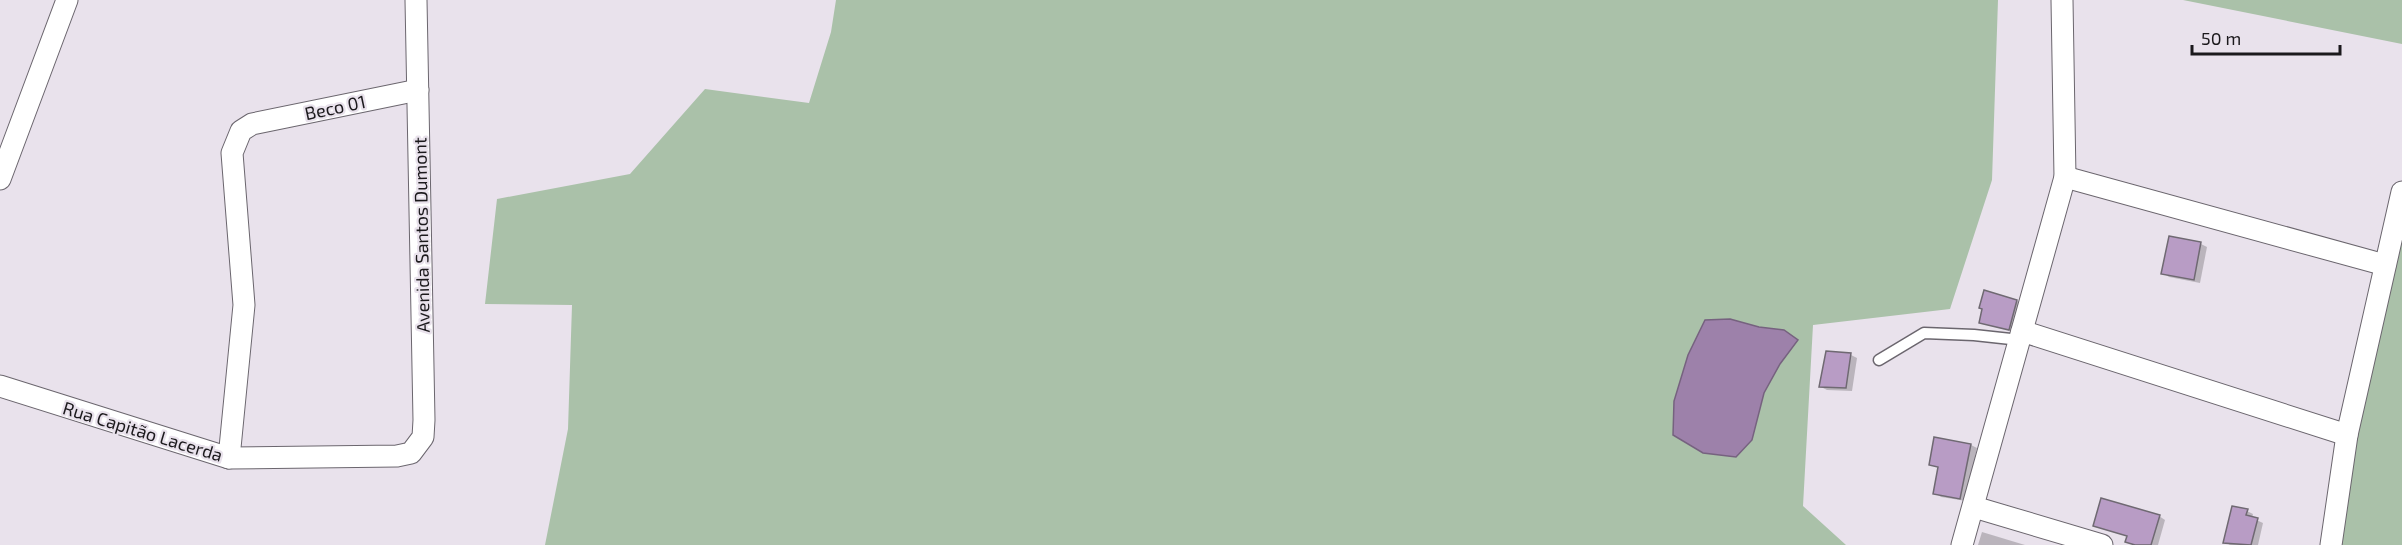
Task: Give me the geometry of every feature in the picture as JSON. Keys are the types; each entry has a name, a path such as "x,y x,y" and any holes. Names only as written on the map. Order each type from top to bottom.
{"street":[{"path":"1,170 67,0"},
{"name":"Avenida Santos Dumont","path":"397,456 411,453 423,437 424,420 416,0"},
{"path":"1962,545 2065,177 2062,0"},
{"name":"Beco 01","path":"229,458 244,305 232,153 241,130 252,124 418,90"},
{"path":"2065,177 2385,265"},
{"path":"2331,545 2347,435 2402,192"},
{"path":"2021,335 2347,435"},
{"name":"Rua Capitão Lacerda","path":"0,386 229,458 397,456"},
{"path":"1974,507 2102,545"}],"lane":[{"path":"1879,360 1924,333 2021,335"}],"green space":[{"path":"836,0 1998,0 1992,180 1950,309 1813,325 1803,506 1846,545 545,545 568,429 572,305 485,304 497,199 630,174 705,89 809,103 831,32"},
{"path":"2183,0 2402,0 2402,44"},
{"path":"2402,205 2402,545 2332,545"}],"shaded area":[{"path":"1730,319 1759,327 1784,330 1798,340 1780,364 1764,393 1752,440 1736,457 1703,453 1673,435 1674,401 1688,355 1705,320"}],"building":[{"path":"2169,236 2201,242 2194,280 2161,274"},
{"path":"1984,290 2017,300 2009,330 1979,323 1982,309 1979,308"},
{"path":"1826,351 1851,353 1846,388 1819,387"},
{"path":"1934,437 1971,444 1960,499 1933,494 1938,467 1929,465"},
{"path":"2101,498 2160,515 2151,545 2135,545 2125,542 2127,536 2093,526"},
{"path":"2232,506 2248,509 2246,515 2258,518 2251,545 2223,543"}]}
